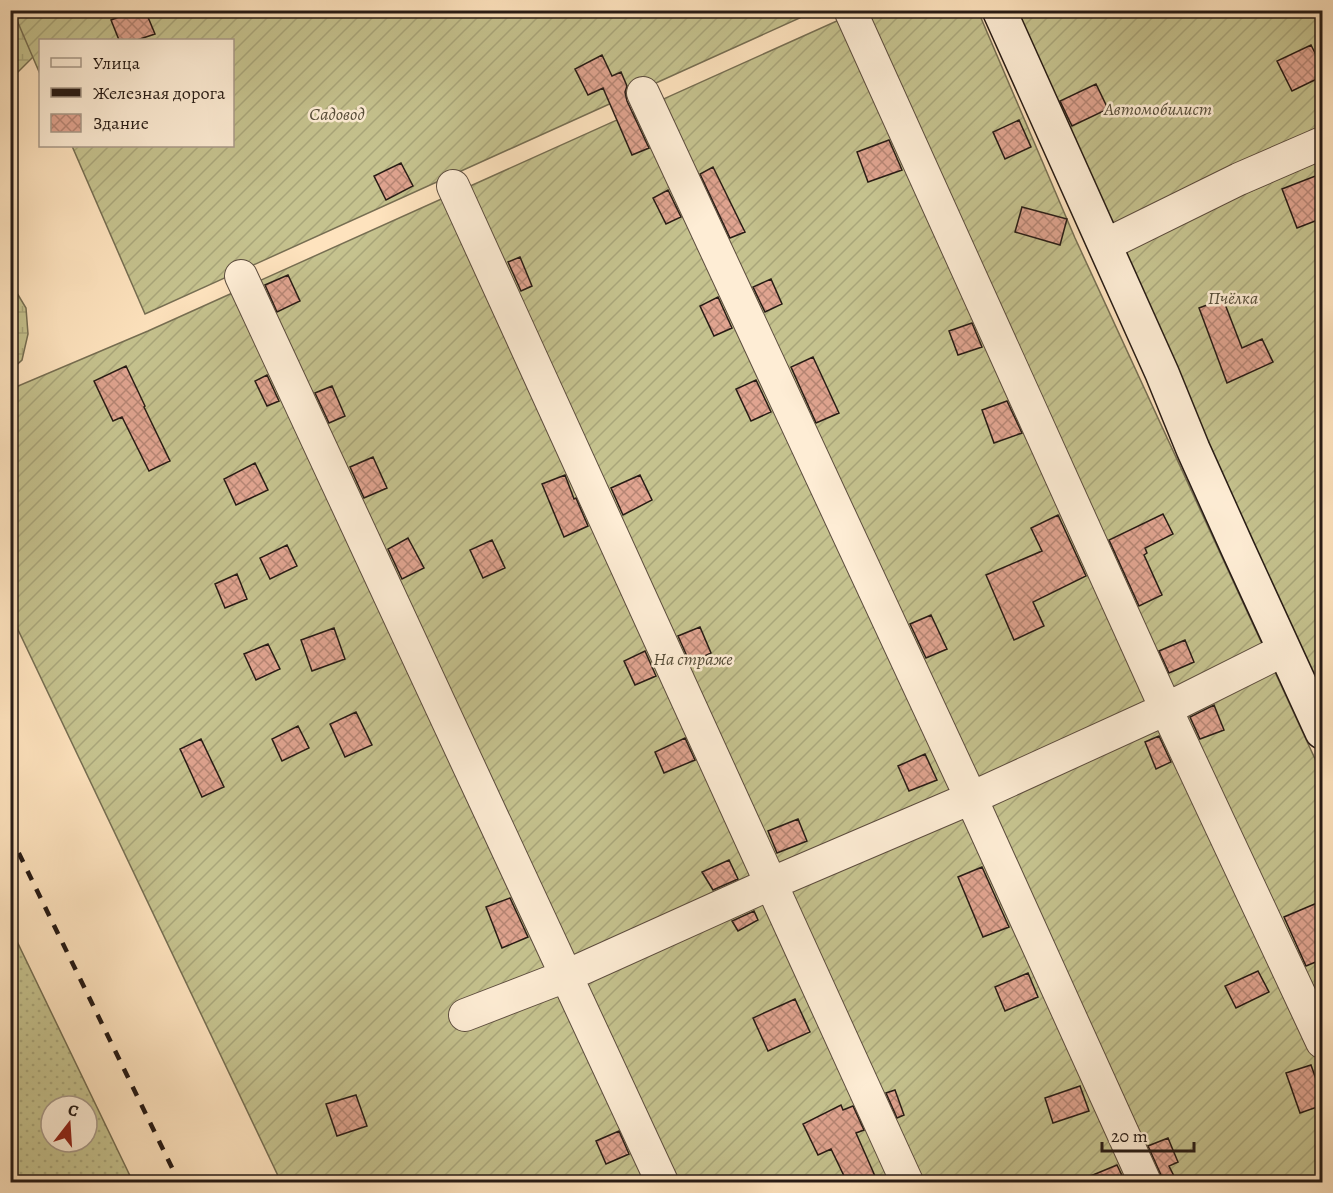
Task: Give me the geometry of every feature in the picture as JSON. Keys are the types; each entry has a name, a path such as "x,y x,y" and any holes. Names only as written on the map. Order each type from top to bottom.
{"street":[{"path":"850,10 1166,709 1323,1042"},
{"path":"999,10 1162,373 1193,449 1323,732"},
{"path":"643,93 971,798 1145,1182"},
{"path":"1105,245 1239,179 1323,144"},
{"path":"453,186 907,1182"},
{"path":"241,276 662,1182"},
{"path":"465,1015 566,976 770,884 971,798 1166,709 1284,650"}],"green space":[{"path":"11,11 82,11 39,39 39,51 11,79"},
{"name":"Садовод","path":"13,11 815,11 145,314 72,147 234,147 234,39 39,39 39,72"},
{"name":"На страже","path":"859,11 978,11 1075,238 1322,774 1322,1182 281,1182 11,615 11,389 148,331"},
{"name":"Автомобилист","path":"1008,11 1322,11 1322,142 1104,242"},
{"name":"Пчёлка","path":"1322,160 1322,704 1112,252"},
{"path":"11,283 26,308 28,334 22,360 11,370"},
{"path":"10,929 91,1094 39,1094 39,1154 99,1154 99,1111 133,1182 11,1182"}],"building":[{"path":"137,10 145,10 155,34 140,39 119,39 111,20"},
{"path":"1311,45 1323,69 1323,76 1292,91 1277,61"},
{"path":"602,55 612,76 621,72 627,86 625,92 627,101 649,148 632,155 603,88 588,95 575,69"},
{"path":"1096,84 1108,109 1072,126 1060,101"},
{"path":"1019,120 1031,147 1005,159 993,132"},
{"path":"889,140 902,170 868,182 857,152"},
{"path":"401,163 413,186 386,200 374,176"},
{"path":"713,167 745,232 730,238 700,174"},
{"path":"1323,173 1323,218 1297,228 1282,189"},
{"path":"668,190 681,217 666,224 653,198"},
{"path":"1022,207 1067,219 1060,245 1015,232"},
{"path":"520,257 532,286 521,291 508,262"},
{"path":"288,275 300,301 277,312 265,285"},
{"path":"771,279 782,304 765,312 753,287"},
{"path":"718,297 732,328 714,336 700,306"},
{"path":"1223,299 1242,348 1262,339 1273,362 1227,383 1199,308"},
{"path":"972,323 982,347 958,355 949,331"},
{"path":"813,357 839,413 816,423 791,367"},
{"path":"126,366 170,461 149,471 122,417 113,421 94,381"},
{"path":"267,375 279,401 267,406 255,381"},
{"path":"756,380 771,412 751,421 736,389"},
{"path":"332,386 345,416 329,423 315,393"},
{"path":"1007,401 1022,433 994,443 982,410"},
{"path":"373,457 387,488 364,498 350,467"},
{"path":"255,463 268,490 236,505 224,479"},
{"path":"565,475 588,526 564,537 542,484"},
{"path":"640,475 652,500 623,515 611,488"},
{"path":"1163,514 1173,534 1145,548 1147,553 1144,555 1162,595 1139,606 1109,540"},
{"path":"1058,515 1086,576 1033,602 1044,626 1014,640 986,575 1042,551 1031,528"},
{"path":"408,538 424,568 402,579 388,549"},
{"path":"492,540 505,568 483,578 470,550"},
{"path":"287,545 297,566 270,579 260,558"},
{"path":"237,574 247,599 225,608 215,584"},
{"path":"931,615 947,649 926,658 910,624"},
{"path":"700,627 711,653 690,663 678,636"},
{"path":"334,628 345,659 312,671 301,640"},
{"path":"1185,640 1194,662 1169,673 1159,651"},
{"path":"268,644 280,669 256,680 244,654"},
{"path":"645,651 656,676 635,685 624,661"},
{"path":"1214,705 1224,730 1200,739 1190,717"},
{"path":"356,712 372,745 345,757 330,724"},
{"path":"298,726 309,748 282,761 272,739"},
{"path":"1159,736 1171,762 1156,769 1145,742"},
{"path":"685,738 695,760 664,773 655,752"},
{"path":"201,739 224,787 202,797 180,749"},
{"path":"925,754 937,780 909,791 898,766"},
{"path":"798,819 807,841 777,853 768,831"},
{"path":"729,860 738,879 713,890 702,872"},
{"path":"982,867 1009,927 983,937 958,877"},
{"path":"510,898 528,937 502,948 486,907"},
{"path":"1317,903 1323,916 1323,959 1306,966 1284,917"},
{"path":"754,911 758,920 738,931 732,921"},
{"path":"1258,971 1269,992 1236,1008 1225,986"},
{"path":"1028,973 1038,997 1005,1011 995,987"},
{"path":"795,999 810,1032 768,1051 753,1018"},
{"path":"1311,1065 1323,1105 1300,1113 1286,1073"},
{"path":"1080,1086 1089,1111 1053,1123 1045,1098"},
{"path":"895,1090 904,1115 897,1118 886,1093"},
{"path":"356,1095 367,1126 337,1136 326,1104"},
{"path":"841,1105 843,1110 853,1106 864,1130 856,1133 875,1176 860,1182 847,1182 831,1149 818,1155 803,1124"},
{"path":"619,1131 629,1154 606,1164 596,1141"},
{"path":"1168,1138 1178,1162 1169,1166 1177,1182 1163,1182 1148,1146"},
{"path":"1117,1165 1125,1182 1076,1182"}],"railway":[{"path":"10,835 179,1182"}]}
